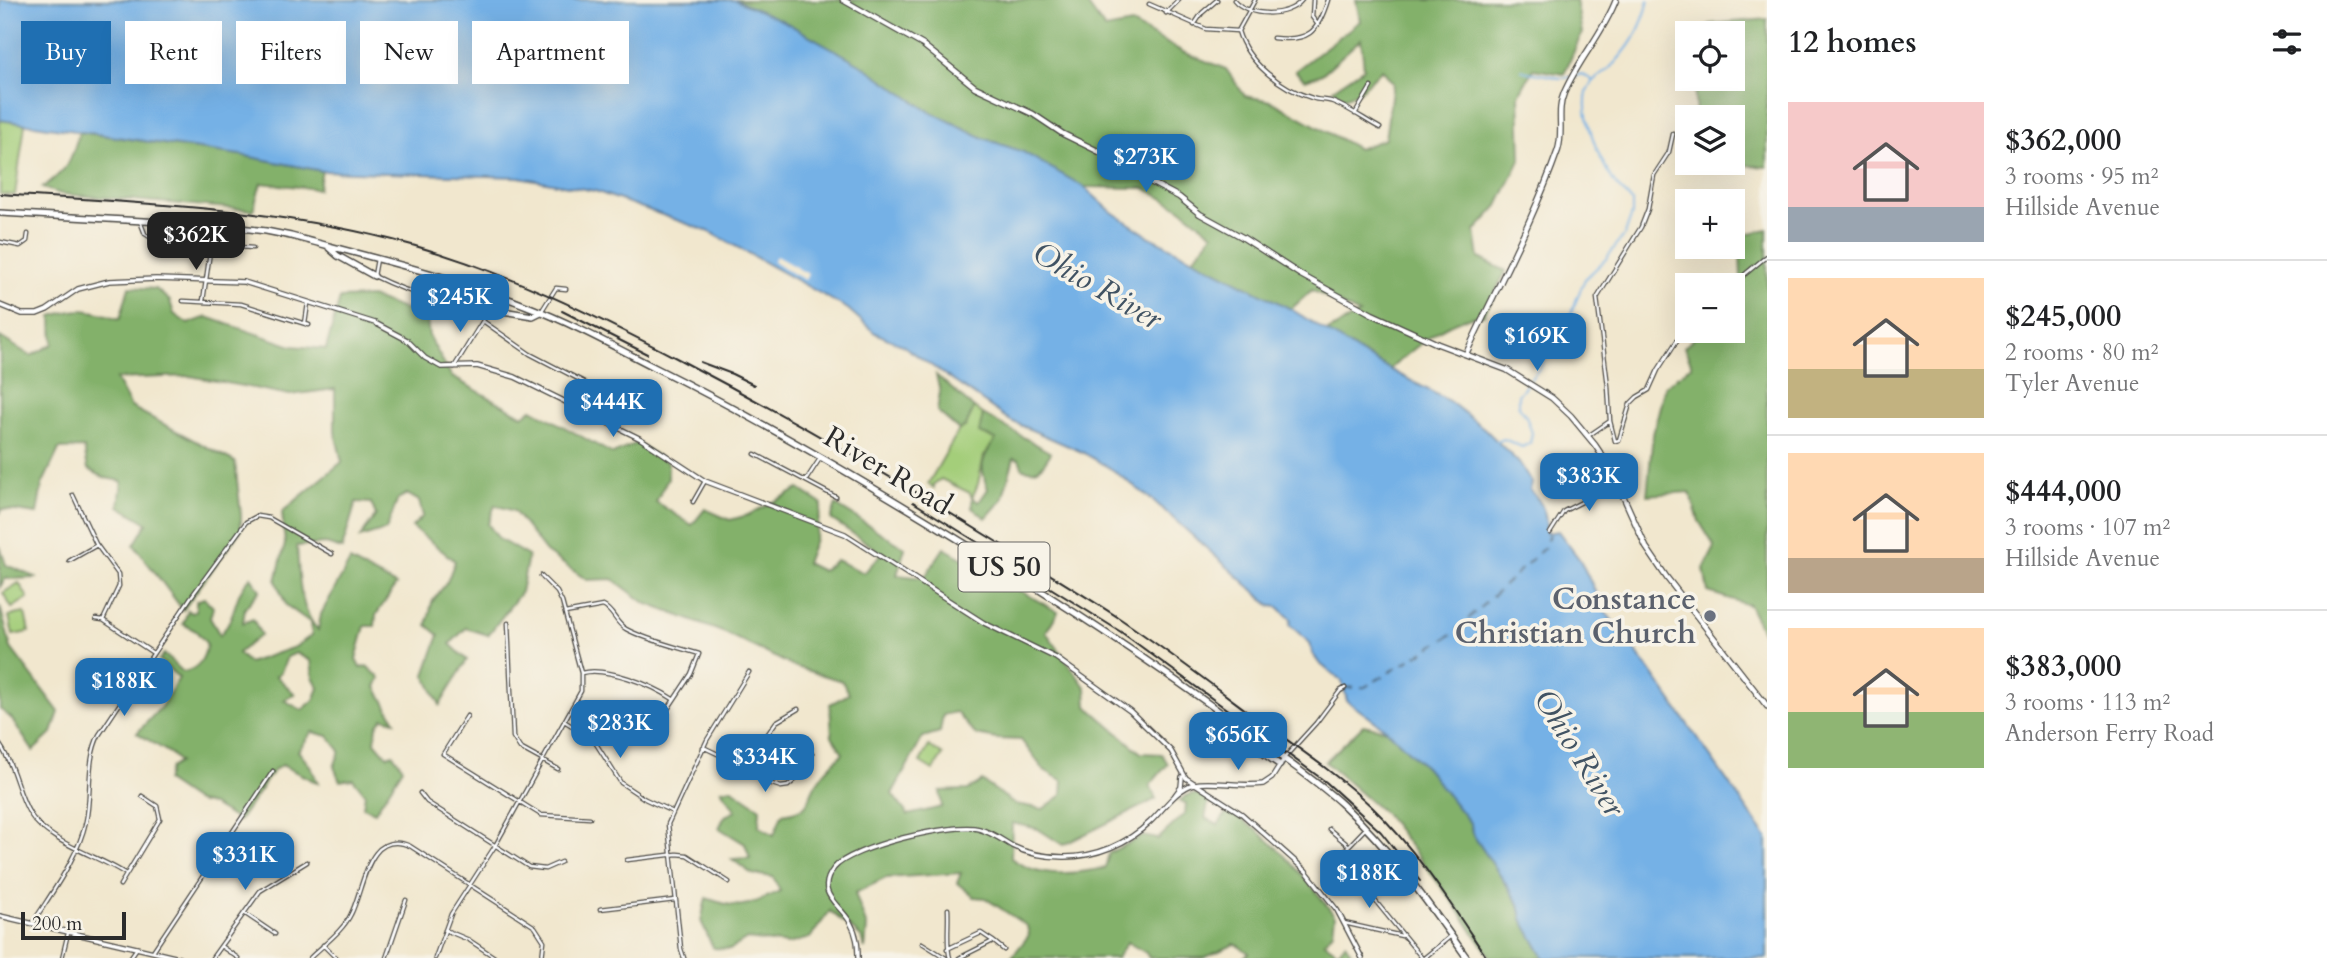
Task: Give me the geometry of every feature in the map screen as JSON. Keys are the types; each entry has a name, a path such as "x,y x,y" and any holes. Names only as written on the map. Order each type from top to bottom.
{"main road":[{"path":"843,0 923,45 975,87 1033,114 1063,134 1118,161 1301,275 1372,314 1507,370 1552,398 1588,436 1606,462 1639,534 1656,562 1767,706"},
{"path":"1466,354 1515,254 1557,153 1561,132 1560,106 1564,91 1602,30 1616,0"},
{"name":"River Road","path":"0,212 266,231 377,259 488,292 541,312 699,390 821,457 1084,617 1173,677 1244,729 1247,739 1253,745 1282,762"},
{"path":"327,246 338,256 374,276"},
{"path":"487,309 533,316 541,312"},
{"path":"1282,762 1329,793 1366,828 1412,879 1467,958"}],"street":[{"path":"1166,13 1179,0"},
{"path":"1194,25 1202,13 1217,0"},
{"path":"1234,0 1239,6 1249,10 1284,12 1296,7 1302,0"},
{"path":"1255,0 1238,31 1241,40 1271,78 1308,97 1334,102 1380,128"},
{"path":"1313,0 1312,15 1318,25"},
{"path":"1273,38 1302,39 1318,25 1328,0"},
{"path":"1149,4 1210,30 1238,31"},
{"path":"1355,114 1371,87"},
{"path":"1673,134 1669,152 1654,175 1648,209 1641,227 1597,298 1614,440 1618,442 1630,404 1649,390 1675,343"},
{"path":"140,221 143,232 153,240 253,248"},
{"path":"0,242 20,246 25,244 28,234"},
{"path":"203,302 211,245"},
{"path":"1745,274 1767,256"},
{"path":"377,259 374,276 407,292 428,299 487,309"},
{"path":"0,305 18,313 32,314 47,310 78,289 101,282 156,279 244,282 375,323 407,340 429,361 441,367 486,368 522,380 641,439 705,481 845,534 984,623 1066,664 1130,711 1171,751 1182,775 1242,814 1306,871 1344,923 1362,958"},
{"path":"541,312 556,288 566,289"},
{"path":"454,367 483,321 488,292"},
{"path":"183,301 241,304 307,324 308,303"},
{"path":"483,321 530,354 584,382"},
{"path":"1588,436 1610,421"},
{"path":"755,454 836,497"},
{"path":"806,480 821,457"},
{"path":"693,502 705,481"},
{"path":"1550,533 1564,511 1617,484"},
{"path":"73,495 97,544 118,574 119,586 103,620"},
{"path":"32,924 59,883 86,821 97,739 191,597 251,518 269,518 332,554"},
{"path":"69,561 97,544"},
{"path":"435,958 451,914 495,846 581,691 581,673 565,614 557,592 541,576"},
{"path":"565,614 603,606 611,611 627,630 699,654 694,670 652,733"},
{"path":"96,619 103,620 153,653"},
{"path":"508,623 512,733 520,748 558,769"},
{"path":"684,958 667,829 703,747 749,671"},
{"path":"581,673 607,672 658,690 674,700"},
{"path":"1174,796 1193,784 1262,784 1272,778 1282,762 1345,688"},
{"path":"745,767 776,722 798,709"},
{"path":"467,716 443,754 546,817 590,818"},
{"path":"564,721 593,739 614,775 624,785 673,812"},
{"path":"0,745 13,767 26,807 33,818 57,837 126,874"},
{"path":"703,747 745,767 769,783 784,786 796,779 811,754"},
{"path":"153,951 273,771"},
{"path":"858,958 855,931 827,892 833,869 848,859 895,839 967,827 985,831 1015,847 1038,854 1058,857 1087,855 1115,846 1150,823 1181,786 1182,775"},
{"path":"1207,793 1210,784"},
{"path":"420,793 427,802 535,870 561,862"},
{"path":"120,885 160,820 157,806 142,796"},
{"path":"1366,828 1341,855 1346,869 1371,894 1423,958 1451,936"},
{"path":"1329,829 1349,846"},
{"path":"310,958 347,921 376,852 386,845 401,843 410,846 538,929 544,942 542,958"},
{"path":"626,860 682,854 692,857 729,882"},
{"path":"212,958 260,891 307,862"},
{"path":"386,958 406,900"},
{"path":"600,909 675,900"},
{"path":"948,909 948,958"},
{"path":"244,913 275,934"},
{"path":"0,916 178,958"},
{"path":"1344,923 1404,937"},
{"path":"445,930 469,940 496,958"},
{"path":"62,958 68,933"},
{"path":"947,949 981,933 1004,950"},
{"path":"959,958 993,942"},
{"path":"922,943 948,958"},
{"path":"323,945 336,958"},
{"path":"222,947 238,958"},
{"path":"130,958 137,948"}],"green space":[{"path":"735,0 1084,0 1105,29 1132,24 1183,52 1226,69 1245,96 1271,101 1358,149 1385,139 1393,83 1382,69 1360,91 1344,98 1333,89 1364,68 1361,39 1322,74 1305,80 1295,71 1360,21 1356,0 1576,0 1582,33 1564,74 1533,69 1519,95 1521,158 1498,206 1475,231 1479,258 1506,271 1484,315 1457,321 1445,327 1390,369 1326,332 1359,314 1312,290 1291,309 1193,259 1213,234 1180,208 1144,188 1084,187 1023,152 983,138 927,110 860,64 783,21"},
{"path":"1767,19 1767,167 1745,165 1745,105 1695,105 1695,91 1745,91 1745,21"},
{"path":"0,120 25,124 15,195 0,194"},
{"path":"79,132 240,155 322,171 318,189 261,183 253,210 61,194 42,188 67,165"},
{"path":"1767,229 1767,641 1749,605 1708,592 1704,569 1715,547 1699,521 1690,492 1647,495 1653,434 1665,386 1692,365 1684,347 1688,343 1745,343 1745,273 1741,273 1740,259 1745,259 1745,234"},
{"path":"129,287 156,289 170,301 174,314 188,324 207,317 292,346 326,349 340,298 371,297 427,318 429,337 452,377 523,416 532,409 613,454 637,443 668,463 668,478 656,502 692,525 705,509 730,520 748,515 799,489 822,504 814,542 806,563 822,571 836,560 864,573 882,553 831,519 836,505 905,548 897,575 924,578 944,548 1058,612 1046,632 1086,688 1087,706 1141,753 1162,754 1168,764 1150,785 1156,799 1063,845 1038,829 1012,823 1011,858 1022,865 1045,872 1069,873 1105,868 1109,853 1143,836 1158,839 1185,814 1186,803 1179,801 1191,794 1197,794 1209,800 1205,818 1218,825 1228,811 1259,832 1287,858 1335,916 1333,932 1324,942 1338,952 1345,943 1355,958 1243,958 1249,953 1235,944 1204,958 1149,958 1146,953 1127,942 1117,958 1011,958 1029,935 1027,926 985,898 974,897 957,883 961,873 886,878 855,893 867,927 865,949 861,937 830,911 810,938 788,944 747,939 731,949 713,948 701,921 706,898 744,905 780,891 773,877 752,874 732,859 750,858 745,844 719,828 725,816 736,811 721,790 731,788 760,808 759,826 774,835 782,814 805,806 822,775 843,753 832,736 830,704 849,694 842,681 793,666 725,633 645,603 613,579 587,580 546,552 514,511 495,505 488,524 499,539 528,556 521,592 488,635 466,628 450,644 467,660 440,705 425,675 439,635 427,625 432,602 447,582 455,561 412,527 423,516 419,501 407,494 398,499 386,530 360,538 376,515 371,503 356,502 342,549 326,544 297,546 303,601 318,630 321,614 350,561 396,585 376,615 375,626 365,626 356,659 360,668 367,666 380,678 376,687 395,721 383,718 377,726 375,742 387,756 393,754 403,768 375,812 363,807 365,794 353,779 340,781 334,767 340,751 328,736 312,732 298,751 311,767 318,783 282,765 273,771 239,821 212,805 197,802 166,781 170,768 179,762 137,733 161,707 179,678 159,660 164,654 183,672 197,666 207,644 196,631 183,624 188,610 192,613 196,611 196,601 204,598 213,607 210,618 220,635 230,620 241,590 251,577 260,590 245,608 243,623 253,619 261,635 238,653 248,663 295,647 312,635 311,623 286,605 276,581 285,544 282,512 342,462 335,432 335,389 290,395 190,376 116,379 131,407 235,462 241,530 183,610 134,545 147,523 119,506 122,481 105,478 88,469 84,448 59,449 42,485 37,514 2,509 0,514 0,337 31,356 53,344 52,316 86,310 120,319","holes":["296,653 311,661 313,677 319,688 314,700 302,710 284,700 295,694 276,676 281,672 287,657","956,712 976,735 1021,740 1044,770 1063,781 1062,795 1043,809 1015,804 982,781 968,790 940,791 942,807 908,815 892,794 923,737 940,732 943,715"]},
{"path":"936,375 974,408 966,426 959,430 937,411 940,392"},
{"path":"974,408 983,414 980,433 997,438 984,456 972,498 970,493 941,479 934,484 934,488 928,484 959,430 966,426"},
{"path":"983,414 1051,453 1040,468 1034,470 1023,469 1019,459 1014,458 1002,500 986,518 972,508 972,498 979,502 988,489 983,463 996,439 979,433"},
{"path":"0,546 6,565 38,578 5,579 0,587"},
{"path":"19,583 28,598 12,608 3,593"},
{"path":"0,606 11,648 59,712 52,733 33,751 11,718 0,709"},
{"path":"25,613 29,632 13,635 9,616"},
{"path":"1363,725 1387,730 1427,769 1471,824 1472,833 1519,904 1522,919 1544,958 1491,958 1455,905 1387,816 1325,762"},
{"path":"929,746 943,755 933,770 920,762"}],"water":[{"name":"Ohio River","path":"0,0 735,0 783,21 860,64 927,110 983,138 1023,152 1084,187 1112,212 1150,237 1291,309 1365,356 1449,401 1485,429 1521,465 1532,483 1530,490 1543,509 1546,533 1558,531 1580,560 1605,611 1652,673 1767,838 1767,958 1544,958 1522,919 1519,904 1472,833 1471,824 1426,768 1387,730 1347,701 1342,681 1319,663 1312,653 1310,643 1290,625 1291,619 1278,607 1271,606 1155,502 1113,470 1082,452 1011,421 902,345 875,333 848,309 710,232 595,191 519,177 322,171 240,155 0,120"}],"pier":[{"path":"776,256 808,274 805,280 773,262"}],"waterway":[{"path":"1496,442 1504,439 1522,447 1530,443 1532,433 1526,416 1518,405 1518,395 1541,366 1566,325 1585,279 1606,259 1625,234 1632,214 1632,202 1614,182 1596,147 1587,118 1586,104 1587,92 1592,82 1607,71 1634,38 1649,0"},
{"path":"1522,70 1559,78 1570,77"},
{"path":"1575,76 1582,74 1592,80"}],"ferry route":[{"path":"1345,688 1365,687 1451,635 1545,547 1549,534"}],"railway":[{"path":"0,194 208,209 310,222 361,232 447,256 516,281 649,344 802,426 1091,600 1173,656 1330,771 1372,807 1404,841 1487,958"},
{"path":"562,311 647,354"},
{"path":"700,362 754,385"},
{"path":"913,502 1121,632 1326,782 1381,832 1420,881"}],"place":[{"name":"Constance Christian Church","path":"1710,616"}]}
